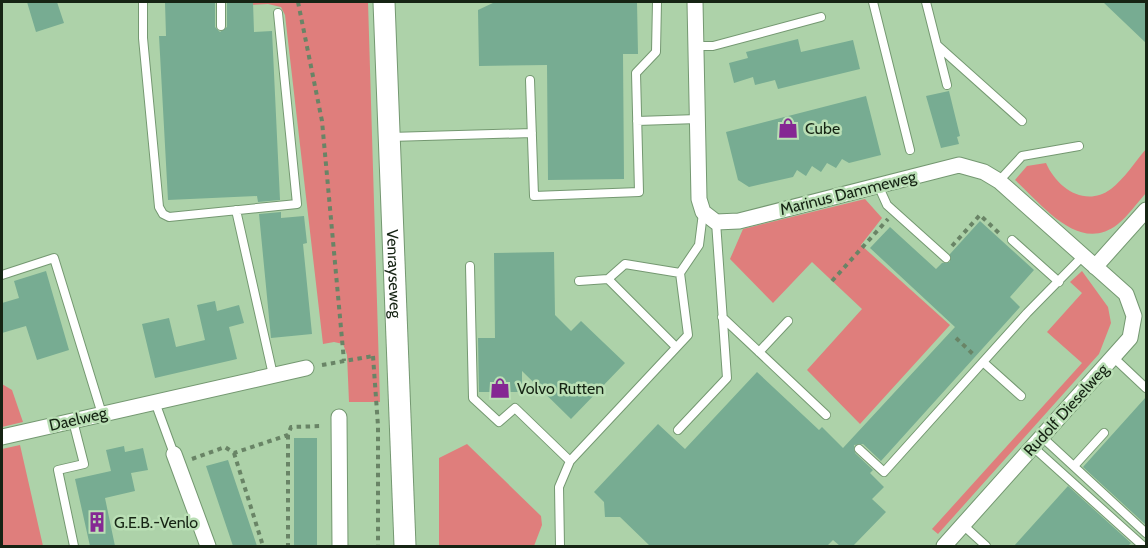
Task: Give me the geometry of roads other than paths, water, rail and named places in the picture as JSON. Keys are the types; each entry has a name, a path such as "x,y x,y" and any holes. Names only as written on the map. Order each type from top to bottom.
{"street":[{"name":"Venrayseweg","path":"384,2 405,546"},
{"path":"695,2 699,199 703,212 716,222"},
{"name":"Marinus Dammeweg","path":"716,222 739,221 958,165 984,172 999,181 1095,267"},
{"path":"1095,267 1146,210"},
{"name":"Rudolf Dieselweg","path":"952,544 963,525 1130,338 1134,316 1126,294 1095,267"},
{"name":"Daelweg","path":"2,437 306,368"},
{"path":"339,422 340,546"},
{"path":"176,459 207,546"}],"lane":[{"path":"143,2 143,38 159,207 163,214 169,217 297,204 278,13"},
{"path":"221,2 221,26"},
{"path":"530,80 534,196 639,192 636,73 656,52 657,2"},
{"path":"873,2 910,150"},
{"path":"926,2 947,85"},
{"path":"696,46 713,46 821,17"},
{"path":"937,45 1022,120"},
{"path":"637,121 698,119"},
{"path":"390,137 532,133"},
{"path":"999,181 1022,156 1079,146"},
{"path":"878,185 887,205 945,257"},
{"path":"236,210 273,376"},
{"path":"560,546 559,487 570,461 688,335 680,273 699,245 703,212"},
{"path":"678,430 727,378 716,222"},
{"path":"1012,240 1059,282"},
{"path":"859,449 884,472 1083,256"},
{"path":"2,275 54,258 102,414"},
{"path":"579,281 608,279 625,264 680,273"},
{"path":"470,266 473,398 499,422 515,408 570,461"},
{"path":"608,279 676,347"},
{"path":"722,317 826,415"},
{"path":"759,352 788,321"},
{"path":"1113,357 1146,388"},
{"path":"983,362 1022,396"},
{"path":"155,402 176,459"},
{"path":"73,421 84,464 58,470 74,546"},
{"path":"1074,466 1104,433"},
{"path":"1037,442 1074,466 1146,533"},
{"path":"1037,442 1143,546"},
{"path":"963,525 986,546"}],"place":[{"name":"Cube","path":"788,128"},
{"name":"Volvo Rutten","path":"500,388"},
{"name":"G.E.B.-Venlo","path":"97,522"}]}
